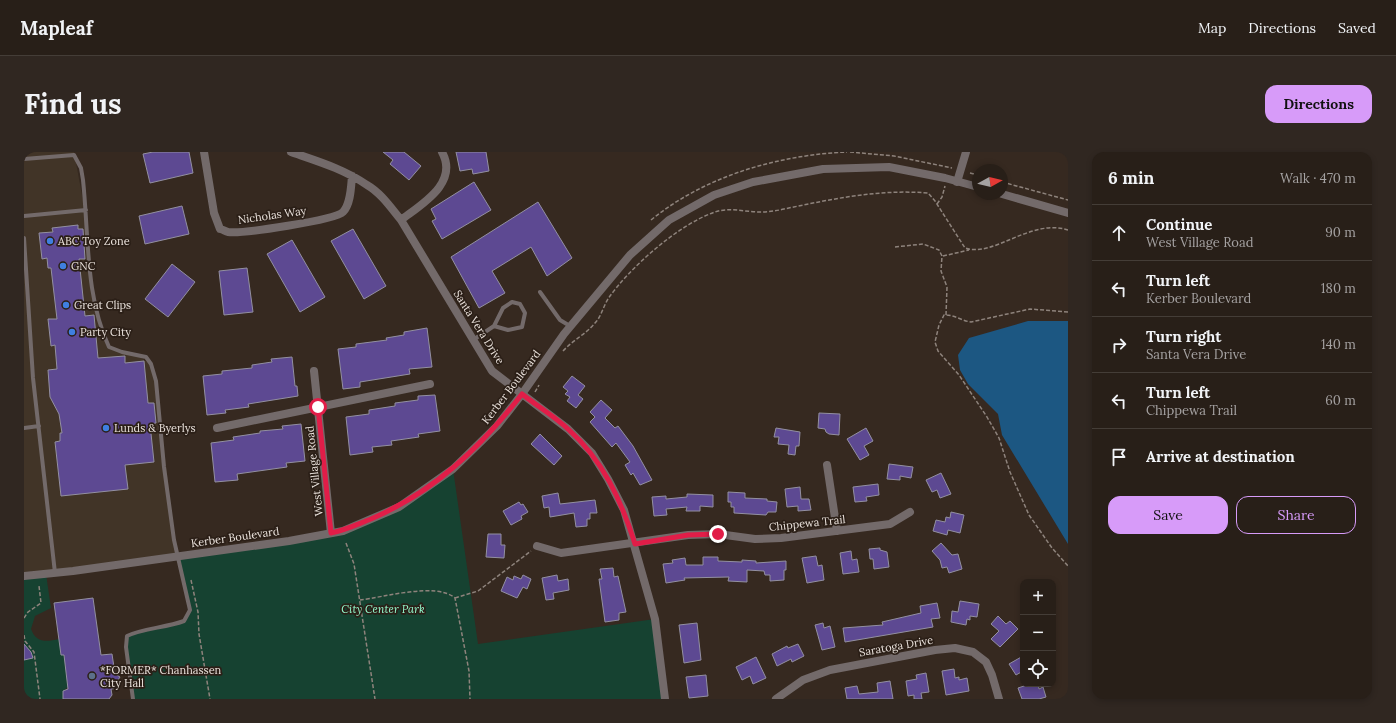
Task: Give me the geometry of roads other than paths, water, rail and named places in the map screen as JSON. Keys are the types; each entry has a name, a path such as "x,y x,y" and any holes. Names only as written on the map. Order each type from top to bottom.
{"street":[{"name":"Nicholas Way","path":"204,152 214,213 220,228 229,232 277,227 332,218 343,212 347,205 352,176"},
{"name":"Santa Vera Drive","path":"291,152 342,170 369,185 401,220 492,371 568,429 592,453 608,479 624,510 635,544 647,596 655,619 666,699"},
{"path":"401,220 429,199 444,181 448,168 442,152"},
{"path":"957,182 966,152"},
{"name":"Kerber Boulevard","path":"24,576 177,557 343,531 398,507 453,470 497,426 522,394 570,326 630,255 669,220 714,195 753,182 823,168 889,167 972,186"},
{"path":"1008,196 1068,213"},
{"name":"West Village Road","path":"314,371 331,533"},
{"name":"West Village Road","path":"217,428 430,384"},
{"path":"827,465 836,531"},
{"name":"Chippewa Trail","path":"537,546 561,553 635,544 688,535 718,534 756,539 781,538 890,524 910,512"},
{"name":"Saratoga Drive","path":"776,699 803,680 830,670 935,650 955,648 973,652 986,662 992,675 999,699"}],"lane":[{"path":"24,159 74,155 81,168 86,210 92,293 103,334 109,347 122,352 146,357 151,364 156,381 164,467 177,557 190,610 184,621 161,629 136,632 127,636 126,647 133,699"},
{"path":"24,216 86,210"},
{"path":"24,238 30,339 55,573"},
{"path":"540,292 560,320 570,326"},
{"path":"473,340 494,326 497,317 503,308 512,302 520,304 525,313 522,327 508,330 494,326"},
{"path":"24,428 39,426"}],"water":[{"path":"1028,321 1068,321 1068,544 1002,435 998,414 968,384 960,370 958,355 969,338"}],"place":[{"name":"ABC Toy Zone","path":"50,241"},
{"name":"GNC","path":"63,266"},
{"name":"Great Clips","path":"66,305"},
{"name":"Party City","path":"72,332"},
{"name":"Lunds & Byerlys","path":"106,428"},
{"name":"*FORMER* Chanhassen City Hall","path":"92,676"}],"park label":[{"name":"City Center Park","path":"383,609"}]}
